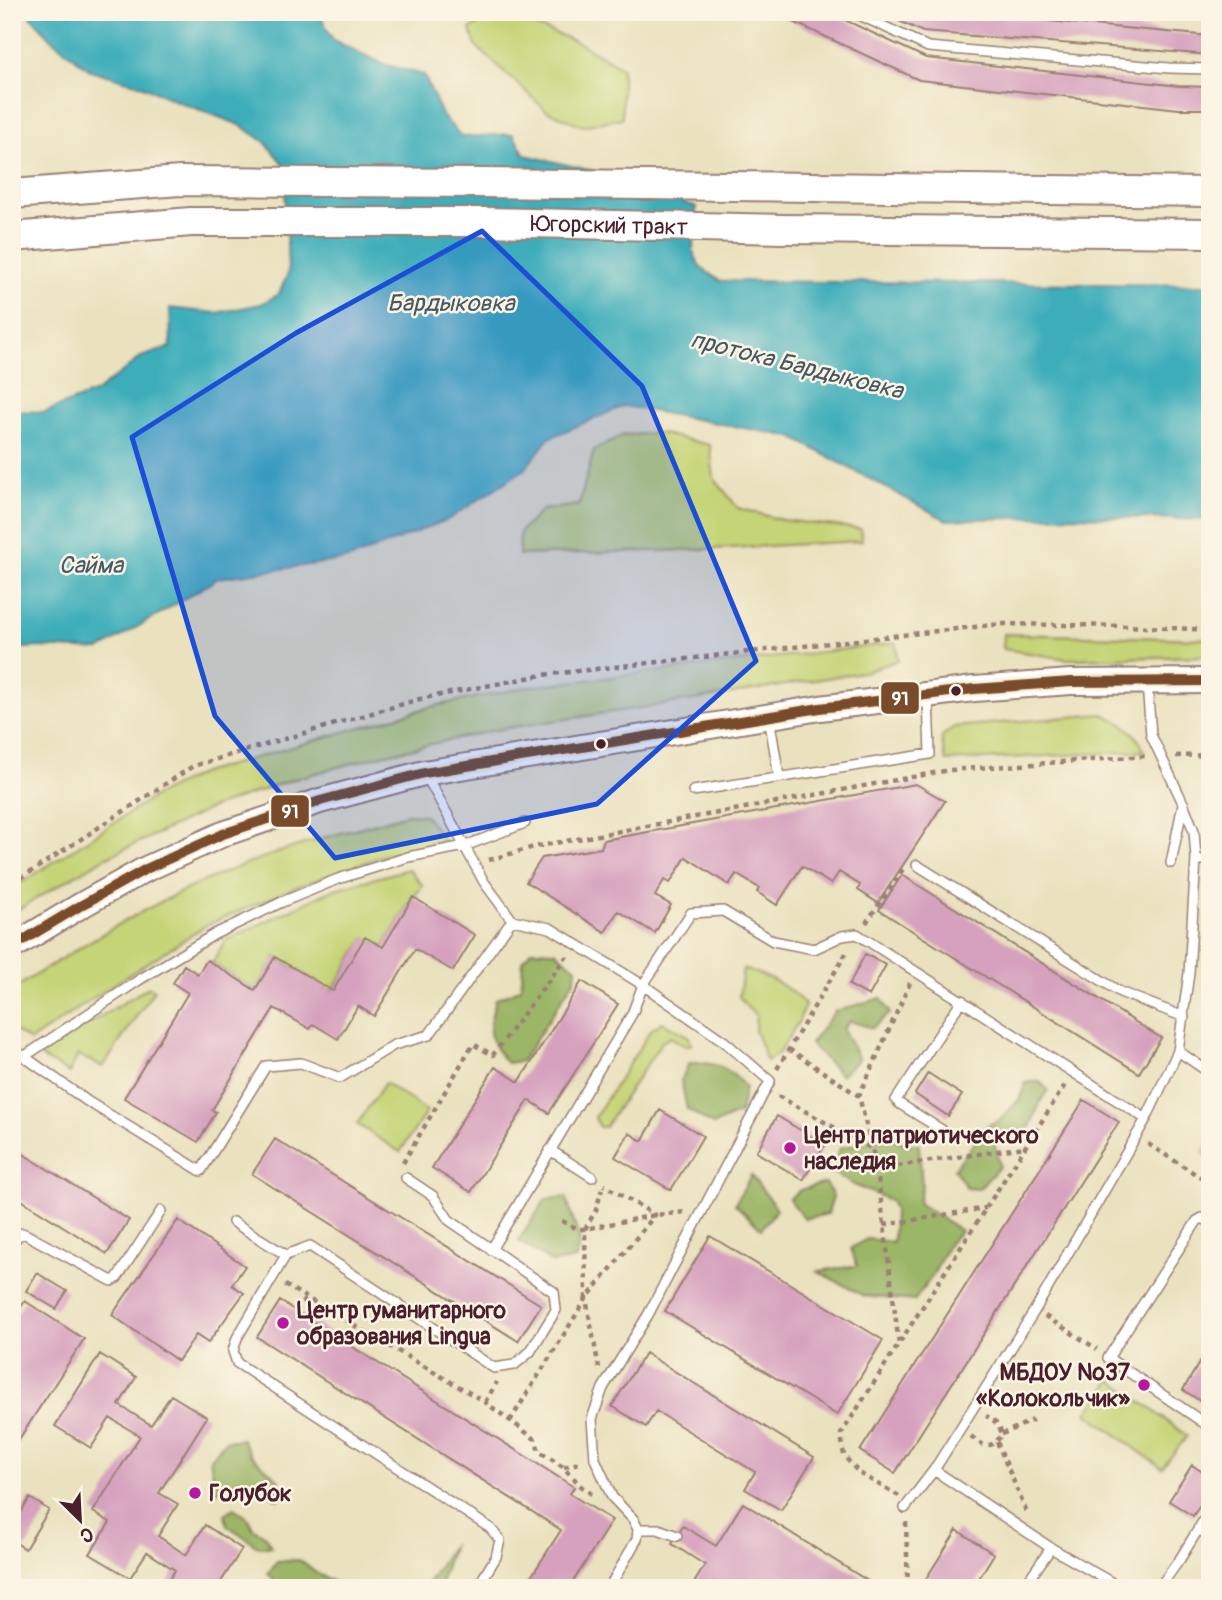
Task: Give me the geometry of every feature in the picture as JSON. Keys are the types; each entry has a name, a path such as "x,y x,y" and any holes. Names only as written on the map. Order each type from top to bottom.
{"main road":[{"name":"Югорский тракт","path":"12,194 180,181 1210,192"},
{"name":"Югорский тракт","path":"12,237 191,222 486,222 783,229 1210,233"},
{"path":"12,947 146,869 223,834 320,801 424,773 769,716 974,689 1071,682 1210,681"}],"lane":[{"path":"853,12 928,47 1169,68 1210,69"},
{"path":"908,1505 934,1470 1035,1310 1146,1119 1178,1051 1189,973 1196,859 1194,831 1151,735 1147,681"},
{"path":"693,792 930,754 928,695"},
{"path":"769,716 779,777"},
{"path":"424,773 484,882 512,920 550,928 643,985 725,1042 768,1085 648,1315 603,1388 592,1419 595,1459 612,1497 634,1519 638,1529 637,1539 609,1588"},
{"path":"1171,863 1183,803"},
{"path":"25,1056 139,979 215,934 282,902 338,879 408,857 465,846 525,823"},
{"path":"1196,859 1210,861"},
{"path":"917,865 1120,992 1184,1017"},
{"path":"491,1250 632,1014 643,985 691,913 723,911 773,941 814,949 842,936 857,934 1146,1119"},
{"path":"12,1048 87,1101 201,1171 266,1066 301,1063 340,1078 394,1045 429,1035 512,920"},
{"path":"942,1130 896,1100 962,1000"},
{"path":"1178,1051 1210,1073"},
{"path":"550,1150 592,1177"},
{"path":"406,1178 433,1196 449,1220 554,1292 556,1310 530,1352 514,1365 494,1368 310,1246 286,1255 237,1338 233,1351 237,1363 490,1528 500,1540 496,1557 477,1588"},
{"path":"12,1244 22,1233 112,1281 117,1278 161,1211"},
{"path":"1210,1222 1202,1219 1197,1221 1108,1358 1210,1427"},
{"path":"233,1222 286,1255"},
{"path":"934,1470 1051,1548 1116,1587"},
{"path":"1159,1588 1210,1510"},
{"path":"638,1529 658,1529 677,1536"},
{"path":"1198,1529 1210,1536"},
{"path":"1023,1588 1051,1548"}],"path":[{"path":"12,884 193,766 420,699 542,675 1000,624 1129,626 1210,631"},
{"path":"474,864 534,847 950,770 1161,755 1210,755"},
{"path":"872,1148 768,1085 857,934 903,870 917,865"},
{"path":"406,1178 397,1172 473,1044 493,1055 576,944"},
{"path":"789,1049 859,1096"},
{"path":"908,1588 908,1505 859,1473 844,1456 841,1434 1073,1072"},
{"path":"1136,1136 1210,1183"},
{"path":"877,1169 898,1345"},
{"path":"592,1177 654,1215"},
{"path":"603,1185 596,1210 585,1230 586,1299 603,1388"},
{"path":"884,1226 986,1208"},
{"path":"562,1221 585,1230 654,1215 702,1210"},
{"path":"510,1421 586,1299 654,1215"},
{"path":"272,1277 485,1402 535,1439 539,1451 563,1467 582,1487 601,1501"},
{"path":"296,1311 306,1298"},
{"path":"1057,1323 1083,1340"},
{"path":"1002,1434 992,1418 983,1415 965,1420 970,1435 981,1445 989,1446 997,1443 1002,1434 1033,1420"},
{"path":"997,1443 1038,1539"}],"highlighted area":[{"path":"482,231 642,386 756,661 597,804 335,858 215,716 132,437 296,333"}],"green space":[{"path":"500,12 577,42 622,68 622,118 583,126 547,111 476,46 470,29"},
{"path":"658,433 710,445 714,478 738,508 782,520 861,529 862,541 519,555 520,532 542,510 579,505 594,450 624,435"},
{"path":"1004,634 1210,639 1210,656 1067,659 1003,649"},
{"path":"896,643 898,660 868,671 500,729 382,755 291,780 212,808 105,858 12,913 12,889 158,794 202,773 430,707 527,687"},
{"path":"1103,714 1128,728 1144,751 946,761 941,737 954,727"},
{"path":"408,814 425,815 444,841 379,857 299,886 207,925 30,1041 12,1029 12,990 140,913 194,886 267,856"},
{"path":"409,869 423,886 413,897 383,947 365,937 332,991 276,957 255,990 212,963 226,940 335,889"},
{"path":"531,950 555,951 576,968 575,979 522,1061 507,1063 492,1040 491,1019 496,999 521,988 523,961"},
{"path":"743,969 777,982 805,1005 799,1021 778,1054 767,1061 755,1030 756,1015 739,997"},
{"path":"149,987 154,990 103,1067 78,1055 69,1073 38,1055"},
{"path":"881,998 890,1013 872,1028 850,1021 843,1029 859,1059 841,1075 810,1044 835,1011"},
{"path":"662,1022 688,1036 692,1044 685,1046 670,1037 661,1043 605,1127 599,1127 595,1117 651,1030"},
{"path":"689,1063 707,1063 721,1067 739,1080 745,1087 740,1113 713,1125 687,1109 681,1080"},
{"path":"1039,1081 1048,1090 1028,1131 994,1141 1000,1166 979,1189 967,1188 954,1169 988,1125 1000,1120 1019,1100 1026,1083"},
{"path":"385,1083 427,1111 400,1152 357,1124"},
{"path":"890,1137 903,1143 919,1145 922,1186 918,1203 961,1231 949,1243 933,1275 914,1301 864,1296 817,1271 857,1266 851,1248 867,1239 893,1242 894,1210 890,1200 856,1186 832,1172 840,1148"},
{"path":"751,1175 777,1209 761,1229 735,1204"},
{"path":"825,1183 833,1196 828,1214 805,1219 789,1199 800,1190"},
{"path":"566,1197 580,1241 576,1259 553,1263 518,1241 546,1199"},
{"path":"1112,1380 1187,1436 1162,1468 1087,1413"},
{"path":"242,1439 250,1454 279,1480 279,1500 253,1486 234,1483 216,1492 210,1459 225,1441"},
{"path":"234,1508 249,1519 253,1528 266,1536 271,1547 259,1547 227,1525 225,1514"},
{"path":"453,1544 441,1588 425,1588"},
{"path":"299,1560 320,1575 346,1588 281,1588 268,1574 277,1561"}],"water":[{"name":"Бардыковка","path":"27,12 322,12 320,15 333,40 383,64 424,75 443,117 462,137 513,134 525,155 611,175 696,207 693,251 700,267 720,281 1210,285 1210,520 1073,516 946,520 792,437 624,406 549,438 525,469 449,519 350,559 219,578 99,650 37,647 12,649 12,411 45,412 96,392 141,357 171,347 170,308 216,313 261,304 279,294 288,273 284,165 265,142 240,125 139,84 90,70 51,39"}],"building":[{"path":"772,12 828,12 926,58 1179,86 1210,87 1210,109 1179,109 919,80"},
{"path":"880,12 953,12 1210,36 1210,55 923,32"},
{"path":"916,784 945,801 878,903 858,890 860,885 839,872 831,884 802,866 777,905 757,892 759,888 736,874 729,885 686,857 670,883 664,880 655,896 671,905 655,933 618,911 605,932 526,882 542,858 601,848 604,840"},
{"path":"902,875 1161,1038 1139,1073 879,910"},
{"path":"413,897 475,935 453,971 415,949 374,1016 358,1006 338,1039 313,1024 310,1029 274,1008 212,1110 216,1112 198,1142 124,1098 188,993 173,983 184,965 198,974 207,960 255,990 275,957 333,991 365,937 383,947"},
{"path":"865,954 886,965 869,996 849,985"},
{"path":"582,981 618,1004 549,1113 529,1100 471,1192 432,1168 495,1067 519,1082"},
{"path":"928,1073 962,1095 948,1116 915,1094"},
{"path":"1084,1100 1119,1122 895,1473 860,1451"},
{"path":"660,1110 703,1136 671,1190 615,1157 629,1133 642,1141"},
{"name":"Центр патриотического наследия","path":"777,1116 825,1145 803,1180 756,1152"},
{"path":"275,1139 541,1305 518,1341 252,1174"},
{"path":"1210,1139 1210,1159 1201,1153"},
{"path":"12,1147 129,1220 107,1254 12,1194"},
{"path":"178,1220 245,1266 232,1285 244,1293 208,1343 196,1335 178,1361 112,1315"},
{"path":"710,1236 883,1340 837,1415 665,1311"},
{"path":"37,1273 67,1291 56,1309 26,1291"},
{"path":"25,1301 84,1339 12,1450 12,1321"},
{"path":"280,1301 574,1487 570,1494 612,1520 569,1588 524,1588 561,1530 257,1337"},
{"path":"1207,1350 1210,1352 1210,1407 1183,1390"},
{"path":"645,1353 814,1457 781,1510 745,1489 755,1472 656,1411 646,1427 612,1406"},
{"path":"100,1354 136,1377 119,1405 151,1425 171,1395 207,1417 159,1493 178,1504 158,1536 186,1555 205,1525 242,1549 217,1588 164,1588 175,1570 147,1552 130,1578 90,1554 110,1522 93,1512 140,1436 110,1418 91,1448 55,1426"},
{"path":"1192,1465 1210,1477 1210,1490 1193,1516 1169,1501"},
{"path":"30,1498 49,1510 25,1549 12,1540 12,1526"},
{"path":"743,1503 879,1588 691,1588 705,1565 672,1544 683,1526 716,1546"},
{"path":"957,1530 994,1554 973,1588 920,1588"}],"transit line":[{"name":"91","path":"12,947 146,869 223,834 320,801 424,773 820,708 974,689 1071,682 1210,681"}],"place":[{"name":"Центр патриотического наследия","path":"790,1148"},
{"name":"Центр гуманитарного образования Lingua","path":"283,1323"},
{"name":"МБДОУ №37 «Колокольчик»","path":"1144,1385"},
{"name":"Голубок","path":"195,1493"}],"water label":[{"name":"протока Бардыковка","path":"797,365"},
{"name":"Сайма","path":"91,565"}]}
